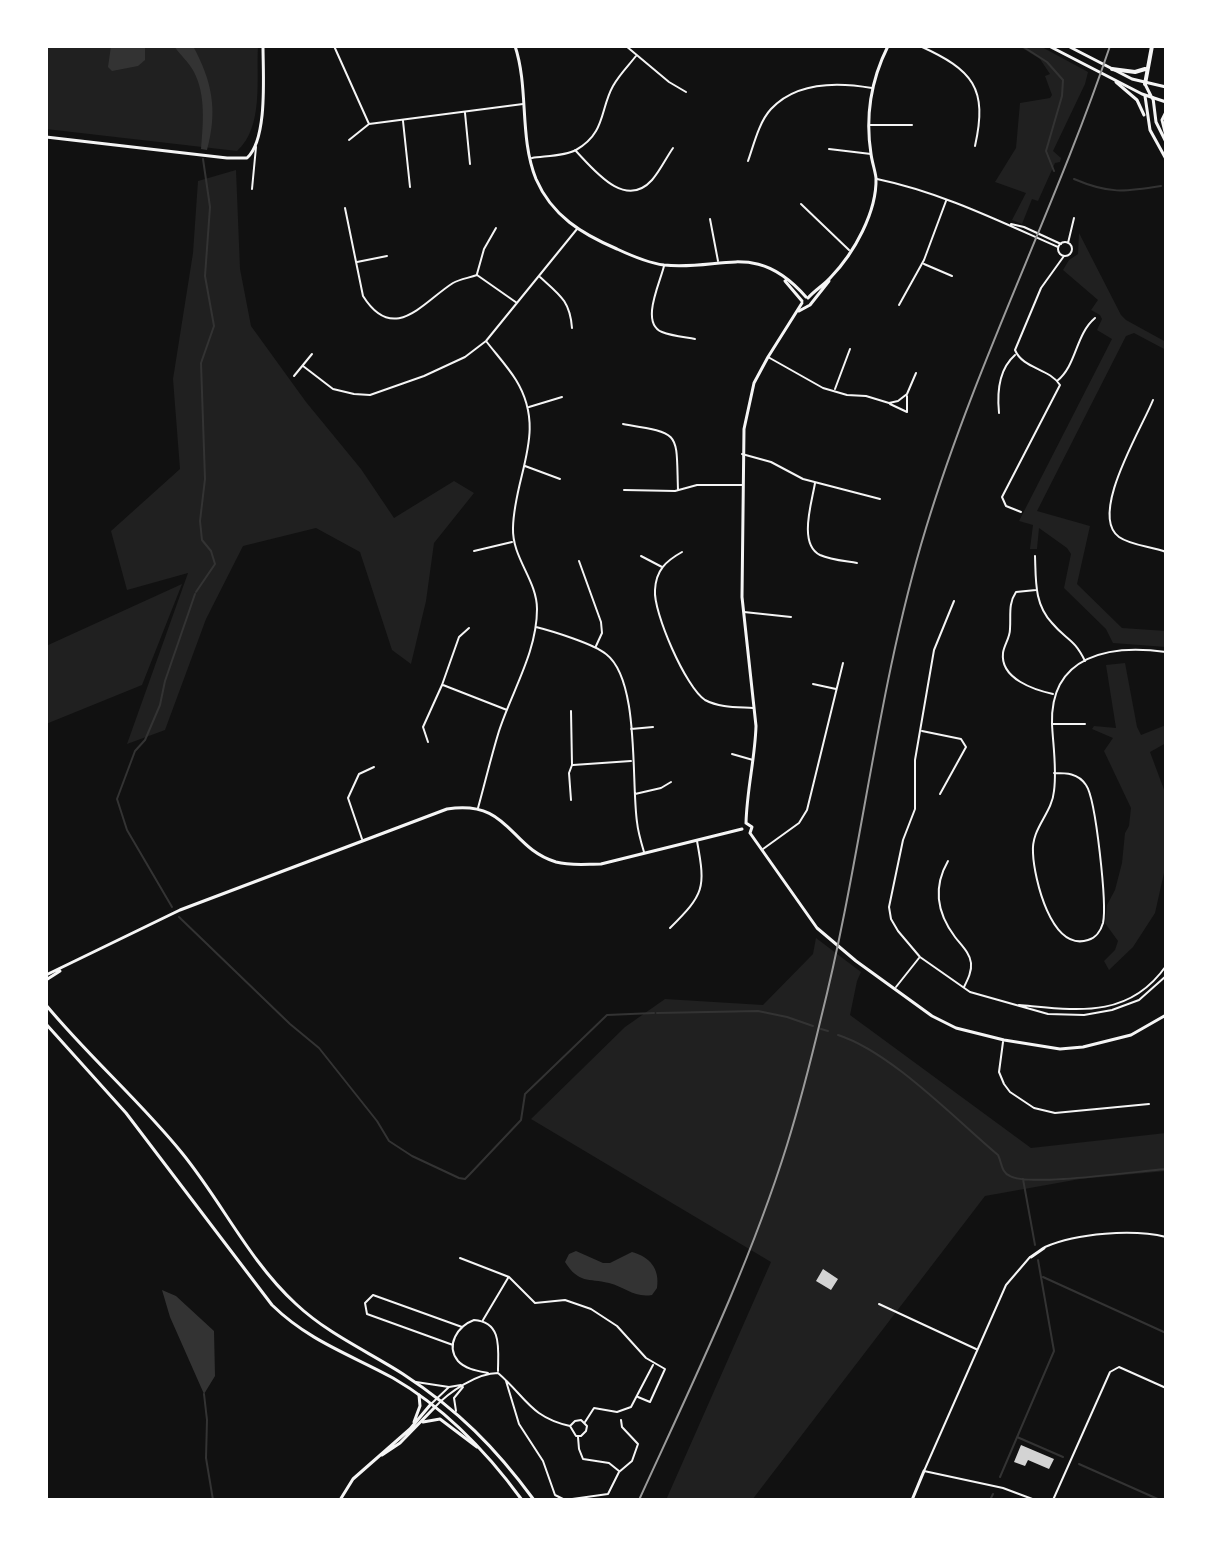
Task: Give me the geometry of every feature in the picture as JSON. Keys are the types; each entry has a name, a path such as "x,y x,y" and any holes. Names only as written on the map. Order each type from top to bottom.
{"highway":[{"path":"1145,84 1152,46"},
{"path":"1112,69 1135,72 1146,69"}],"street":[{"path":"252,189 262,95 263,46"},
{"path":"334,46 369,124"},
{"path":"515,46 530,158 546,198 561,217 577,229 643,260 665,265 718,261 758,264 780,275 808,299"},
{"path":"626,46 669,82 686,92"},
{"path":"46,978 180,910 447,809 478,808 501,820 536,852 555,862 577,865 601,864 742,829 746,823 746,792 756,745 744,612 742,485 742,454 752,394 768,357 794,315 808,299 826,289 866,224 876,178 868,125 872,88 888,46"},
{"path":"920,46 965,72 976,88 981,119 975,146"},
{"path":"1049,46 1145,95 1166,102"},
{"path":"1068,46 1145,84 1166,87"},
{"path":"530,158 575,150 599,126 614,83 636,56"},
{"path":"1110,77 1137,100 1166,159"},
{"path":"748,161 762,123 771,109 786,97 801,90 841,83 872,88"},
{"path":"1145,84 1149,126"},
{"path":"1145,84 1153,98 1156,122 1166,142"},
{"path":"349,140 369,124 523,104"},
{"path":"465,111 470,164"},
{"path":"1166,112 1162,120 1166,136"},
{"path":"403,120 410,187"},
{"path":"868,125 912,125"},
{"path":"46,137 241,159 247,158 256,147"},
{"path":"575,150 604,181 631,191 640,190 652,180 673,148"},
{"path":"829,149 871,154"},
{"path":"876,178 912,186 1006,223 1024,227 1060,246 1068,243"},
{"path":"899,305 922,263 947,200"},
{"path":"801,204 850,251"},
{"path":"345,208 363,296 369,307 385,316 414,315 455,282 477,275"},
{"path":"1068,243 1074,218"},
{"path":"710,219 718,261"},
{"path":"477,275 484,249 496,228"},
{"path":"303,366 333,389 370,395 424,376 465,357 486,341 577,229"},
{"path":"1021,512 1006,506 1002,497 1060,385 1055,377 1019,359 1015,350 1041,288 1064,256 1071,252 1068,243"},
{"path":"1060,246 1060,253 1064,256"},
{"path":"356,262 387,256"},
{"path":"922,263 952,276"},
{"path":"665,265 651,316 652,324 659,331 695,339"},
{"path":"477,275 517,303"},
{"path":"780,275 803,304"},
{"path":"539,276 564,299 571,310 572,328"},
{"path":"803,304 808,299"},
{"path":"1057,381 1065,374 1085,327 1095,318"},
{"path":"478,808 536,627 537,604 532,583 514,541 514,510 532,429 529,407 517,381 486,341"},
{"path":"835,392 850,349"},
{"path":"294,376 312,354"},
{"path":"999,413 997,394 1009,361 1017,354"},
{"path":"768,357 823,388 889,403 907,412 907,394 916,373"},
{"path":"889,403 907,394"},
{"path":"529,407 562,397"},
{"path":"1153,400 1114,485 1108,519 1115,534 1122,539 1166,552"},
{"path":"623,424 666,431 673,438 678,490"},
{"path":"742,454 771,462 803,479 880,499"},
{"path":"525,466 560,479"},
{"path":"815,482 807,534 814,551 822,556 857,563"},
{"path":"624,490 742,485"},
{"path":"474,551 514,541"},
{"path":"682,552 662,567 654,591 656,605 679,665 689,684 704,699 722,707 754,708"},
{"path":"641,556 662,567"},
{"path":"1035,556 1036,590 1041,609 1053,625 1074,641 1085,661"},
{"path":"579,561 601,622 602,633 595,648"},
{"path":"1036,590 1016,592 1010,601 1010,634 1003,657 1008,670 1028,688 1054,695"},
{"path":"954,601 934,650 915,760 915,809 903,840 889,907 891,919 920,957 964,989 1048,1014 1098,1013 1139,1000 1166,976"},
{"path":"744,612 791,617"},
{"path":"536,627 605,652 624,680 631,729 637,823 644,853"},
{"path":"428,742 423,727 459,637 469,628"},
{"path":"1054,773 1075,775 1090,792 1100,852 1104,915 1101,930 1088,940 1079,942 1063,935 1048,916 1033,855 1035,831 1051,803 1054,790 1052,724 1054,695 1064,677 1085,661 1121,649 1166,652"},
{"path":"762,850 799,823 807,810 843,663"},
{"path":"813,684 836,689"},
{"path":"442,685 507,710"},
{"path":"571,711 571,800"},
{"path":"1052,724 1085,724"},
{"path":"631,729 653,727"},
{"path":"920,730 961,739 966,747 940,794"},
{"path":"732,754 753,760"},
{"path":"572,765 632,761"},
{"path":"362,840 348,798 359,774 374,767"},
{"path":"635,794 661,788 671,782"},
{"path":"746,823 752,827 750,833"},
{"path":"742,829 744,833 750,833"},
{"path":"750,833 817,928 856,961 932,1016 956,1028 1060,1049 1083,1047 1131,1035 1166,1015"},
{"path":"670,928 691,907 701,891 704,875 697,840"},
{"path":"948,861 940,874 937,893 943,916 971,962 964,989"},
{"path":"895,989 920,957"},
{"path":"1014,1005 1077,1011 1110,1006 1146,987 1166,966"},
{"path":"46,1005 181,1151 278,1285 310,1317 456,1411 495,1450 534,1500"},
{"path":"46,1024 126,1113 272,1305 322,1343 418,1393 486,1455 522,1500"},
{"path":"1004,1040 999,1072 1004,1084 1010,1092 1034,1108 1055,1113 1149,1104"},
{"path":"912,1500 1006,1285 1031,1257 1065,1240 1131,1232 1166,1237"},
{"path":"460,1258 509,1277 535,1303 565,1300 604,1316 654,1363 665,1369 651,1401 638,1397"},
{"path":"482,1321 509,1277"},
{"path":"453,1345 367,1314 365,1303 373,1295 462,1327"},
{"path":"879,1304 978,1349"},
{"path":"498,1373 499,1354 495,1332 490,1325 474,1320 462,1327 453,1345 459,1362 476,1371 498,1373 545,1419 570,1426"},
{"path":"578,1436 586,1431 585,1423 594,1408 617,1412 631,1407 654,1363"},
{"path":"1053,1500 1110,1372 1119,1367 1166,1388"},
{"path":"439,1399 489,1373"},
{"path":"411,1380 449,1387 466,1384"},
{"path":"506,1381 519,1424 543,1461 555,1495 565,1500 608,1494 619,1472 632,1461 638,1444 622,1427 621,1420"},
{"path":"456,1411 455,1396 466,1384"},
{"path":"340,1500 353,1479 410,1429 449,1387"},
{"path":"410,1429 420,1406 418,1393"},
{"path":"369,1464 400,1443 420,1424 433,1405"},
{"path":"420,1424 440,1419 486,1455"},
{"path":"570,1426 576,1420 585,1423"},
{"path":"570,1426 572,1433 578,1436"},
{"path":"578,1436 583,1459 609,1463 619,1472"},
{"path":"924,1471 988,1484 1035,1500"}],"shaded area":[{"path":"46,46 258,46 257,102 246,141 237,151 46,129"},
{"path":"111,46 145,46 145,60 138,66 112,71 108,67"},
{"path":"174,46 193,46 205,71 212,109 207,150 201,149 203,110 198,81 192,68"},
{"path":"1019,46 1040,46 1088,72 1053,151 1061,158 1060,162 1055,163 1038,201 1032,199 1022,224 1012,220 1026,193 995,182 1016,148 1020,103 1050,98 1052,95 1045,76 1050,74 1040,59"},
{"path":"236,170 240,269 251,326 306,402 361,469 394,518 454,481 474,493 434,543 426,601 411,664 392,650 360,552 316,528 243,546 206,619 165,730 127,744 188,573 127,590 111,531 180,469 173,379 193,253 198,181"},
{"path":"1079,233 1121,315 1166,342 1166,350 1134,333 1126,336 1037,511 1090,526 1077,584 1122,628 1166,631 1166,647 1113,643 1106,629 1064,588 1071,554 1067,548 1039,528 1037,549 1030,549 1033,525 1019,521 1112,339 1097,330 1102,319 1091,310 1098,300 1063,270 1069,260 1078,254"},
{"path":"182,584 142,685 46,724 46,646"},
{"path":"1125,663 1141,735 1166,725 1166,743 1150,752 1166,795 1166,864 1155,913 1133,947 1109,970 1104,961 1115,950 1118,941 1105,923 1107,905 1115,890 1122,863 1131,808 1104,751 1113,738 1092,729 1094,726 1116,728 1106,665"},
{"path":"816,938 861,972 850,1015 1031,1148 1166,1133 1166,1171 1080,1179 985,1196 752,1500 666,1500 771,1262 531,1119 625,1027 665,999 763,1005 813,954"},
{"path":"576,1251 603,1263 610,1263 632,1252 638,1254 649,1261 655,1270 657,1288 652,1295 640,1295 609,1283 580,1277 565,1262 569,1254"},
{"path":"162,1290 176,1296 214,1331 215,1376 204,1394 170,1317"}],"building":[{"path":"823,1269 838,1279 831,1290 816,1281"},
{"path":"1021,1445 1054,1459 1049,1469 1028,1460 1025,1466 1014,1462"}],"waterway":[{"path":"1022,46 1047,62 1063,80 1062,96 1046,151 1054,171"},
{"path":"196,592 215,564 211,551 202,540 200,521 205,479 201,363 214,326 205,276 210,207 203,159"},
{"path":"1074,179 1117,190 1161,186"},
{"path":"172,907 127,830 117,799 135,751 145,740 160,705 165,681 195,594"},
{"path":"179,917 319,1048 377,1121 389,1141 412,1156 459,1178 465,1179 521,1120 525,1094 607,1015 654,1013"},
{"path":"657,1013 758,1011 813,1026"},
{"path":"821,1029 828,1031"},
{"path":"838,1035 879,1056 921,1088 998,1155 1003,1170 1010,1176 1038,1180 1166,1169"},
{"path":"1023,1179 1035,1245"},
{"path":"1000,1477 1054,1351 1038,1260"},
{"path":"1043,1277 1166,1333"},
{"path":"204,1394 206,1458 213,1500"},
{"path":"1017,1437 1063,1457"},
{"path":"1079,1464 1160,1500"},
{"path":"990,1500 993,1494"}],"railway":[{"path":"639,1500 737,1280 787,1145 835,957 895,649 926,528 968,406 1065,167 1110,46"}]}
